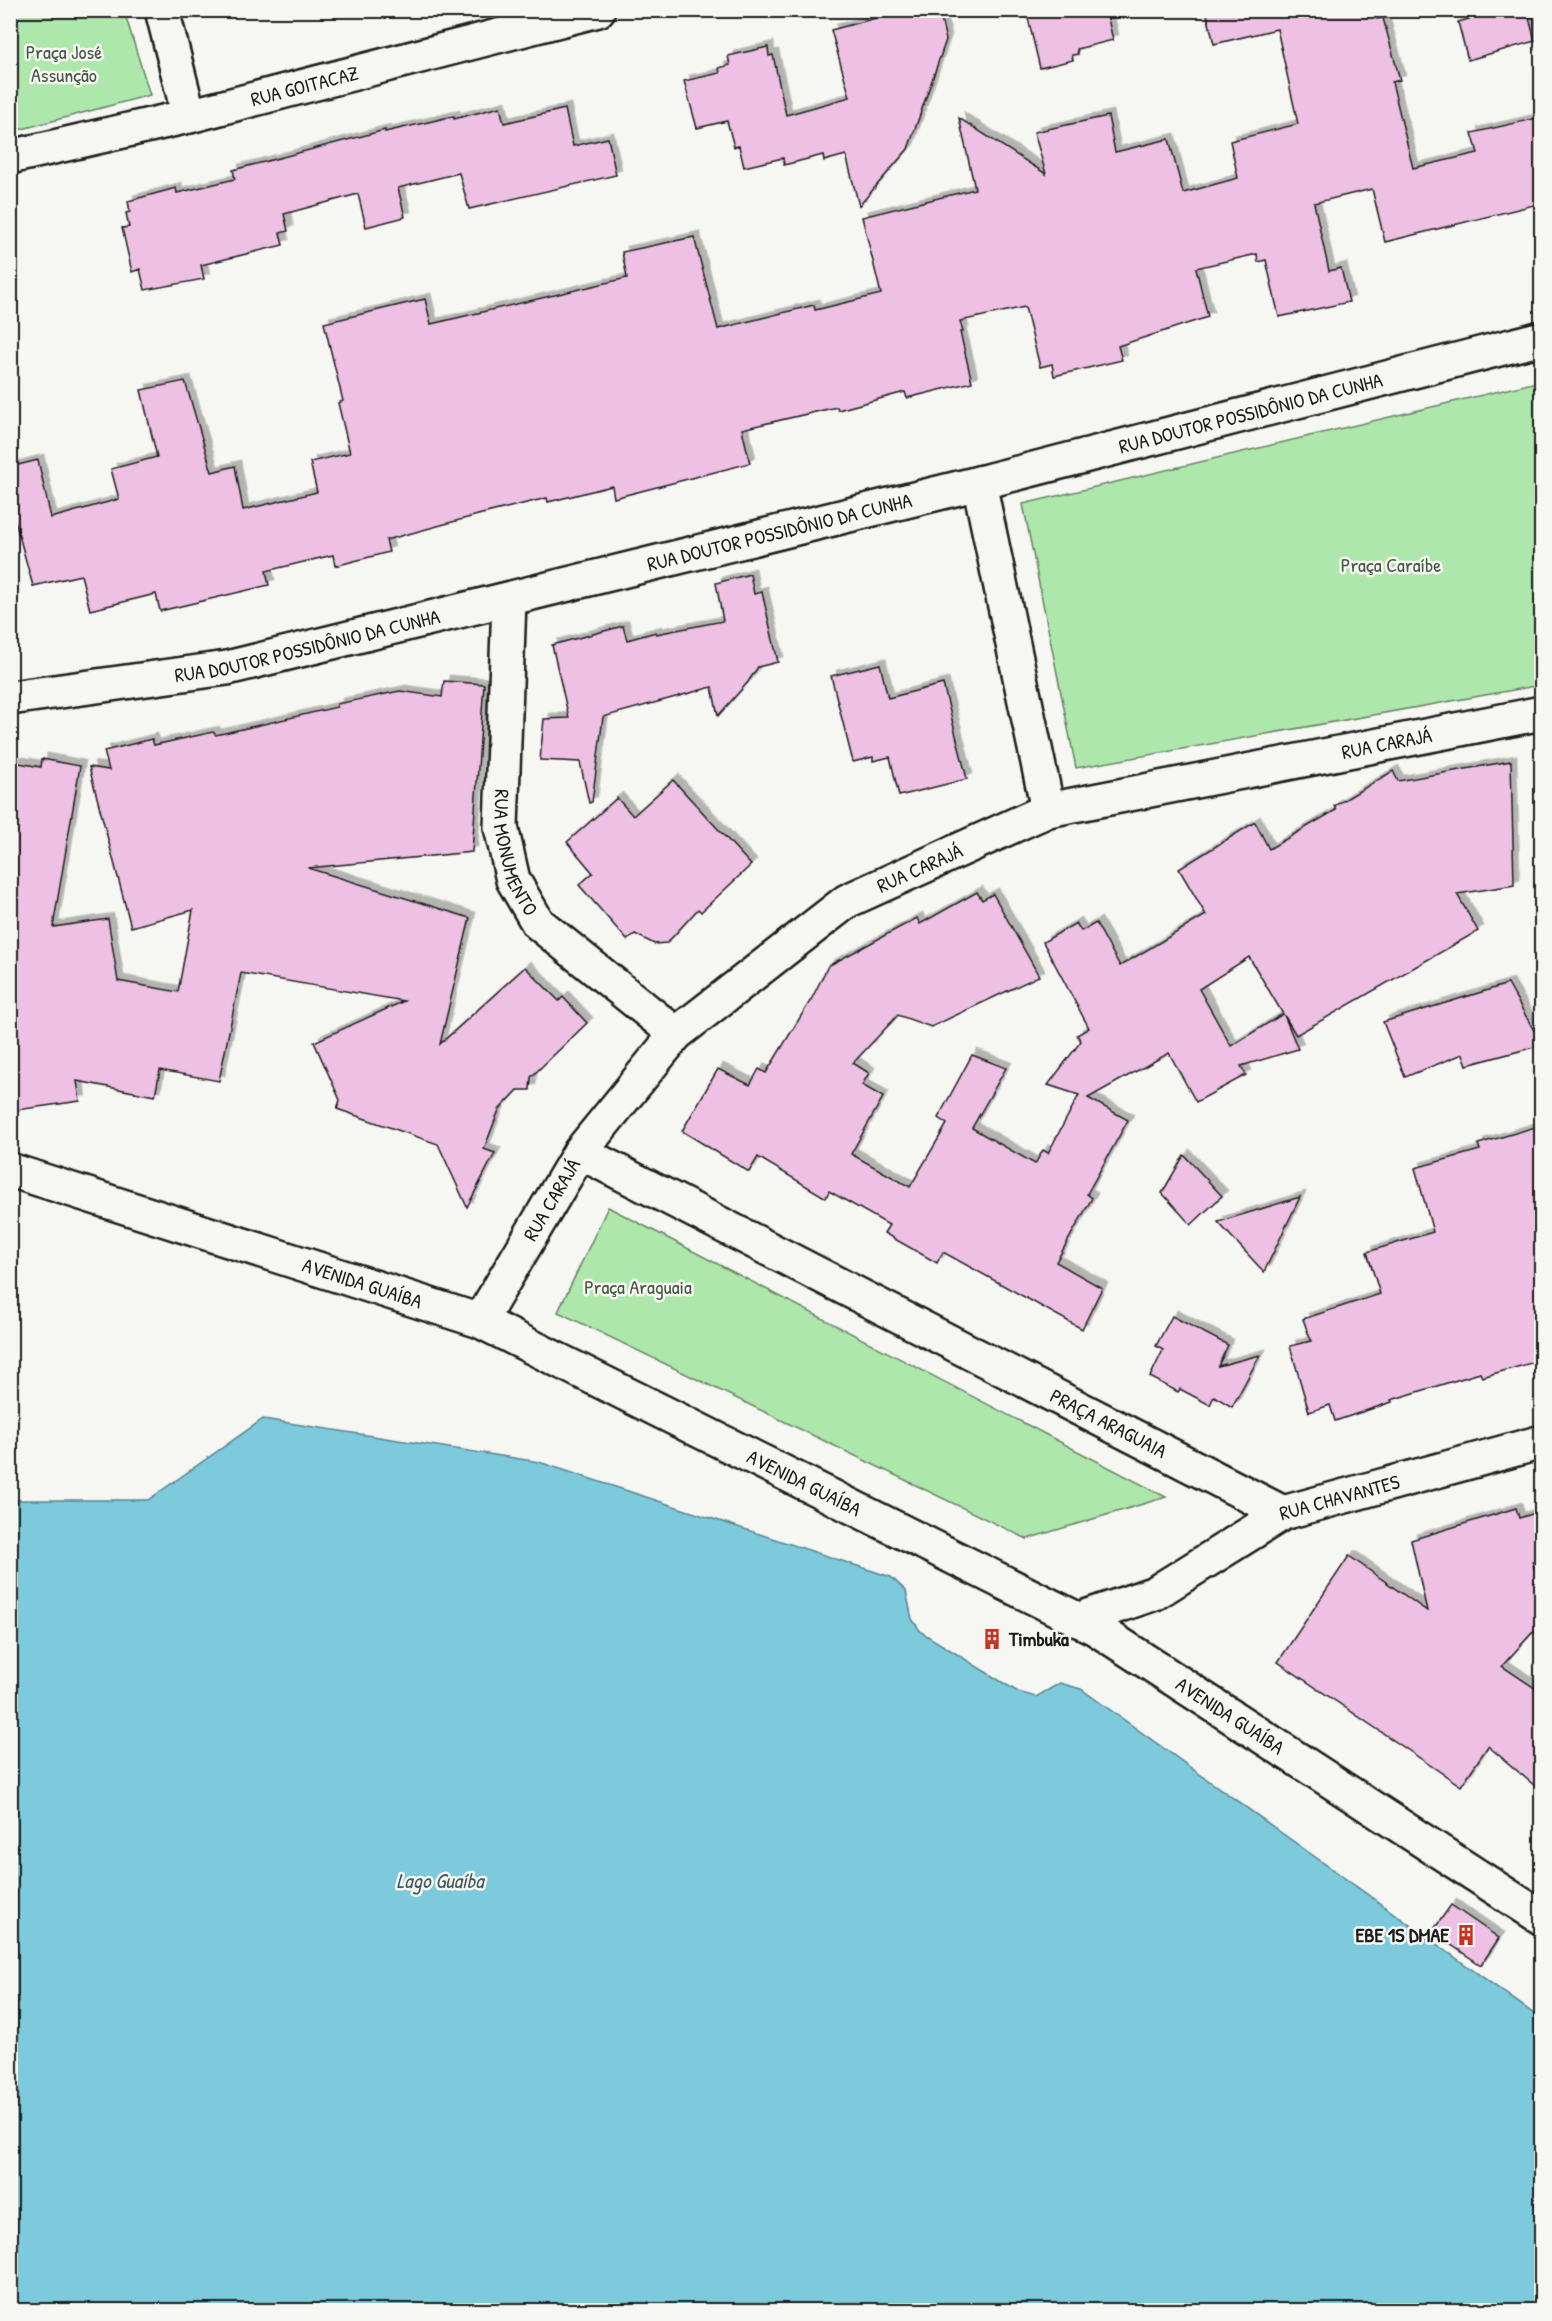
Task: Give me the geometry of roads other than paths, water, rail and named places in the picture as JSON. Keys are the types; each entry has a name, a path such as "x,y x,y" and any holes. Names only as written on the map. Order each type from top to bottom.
{"street":[{"path":"162,10 189,116"},
{"name":"RUA GOITACAZ","path":"10,158 189,116 598,10"},
{"name":"RUA DOUTOR POSSIDÔNIO DA CUNHA","path":"10,698 227,668 980,483 1542,338"},
{"path":"980,483 1048,810"},
{"name":"RUA MONUMENTO","path":"509,600 501,827 513,880 538,923 676,1034"},
{"name":"RUA CARAJÁ","path":"480,1321 580,1152 676,1034 847,901 1048,810 1542,713"},
{"name":"PRAÇA ARAGUAIA","path":"580,1152 1283,1513"},
{"name":"AVENIDA GUAÍBA","path":"10,1170 480,1321 1077,1620 1115,1642 1542,1918"},
{"name":"RUA CHAVANTES","path":"1077,1620 1155,1593 1283,1513 1542,1442"},
{"name":"RUA CHAVANTES","path":"1115,1642 1155,1593"}],"water":[{"name":"Lago Guaíba","path":"263,1419 539,1462 891,1577 906,1591 912,1619 921,1632 1018,1692 1036,1697 1060,1683 1081,1689 1541,2019 1541,2310 11,2310 11,1500 148,1500"}],"place":[{"name":"Timbuka","path":"992,1639"},
{"name":"EBE 1S DMAE","path":"1466,1935"}],"park label":[{"name":"Praça José Assunção","path":"64,64"},
{"name":"Praça Caraíbe","path":"1391,565"},
{"name":"Praça Araguaia","path":"638,1287"}]}
